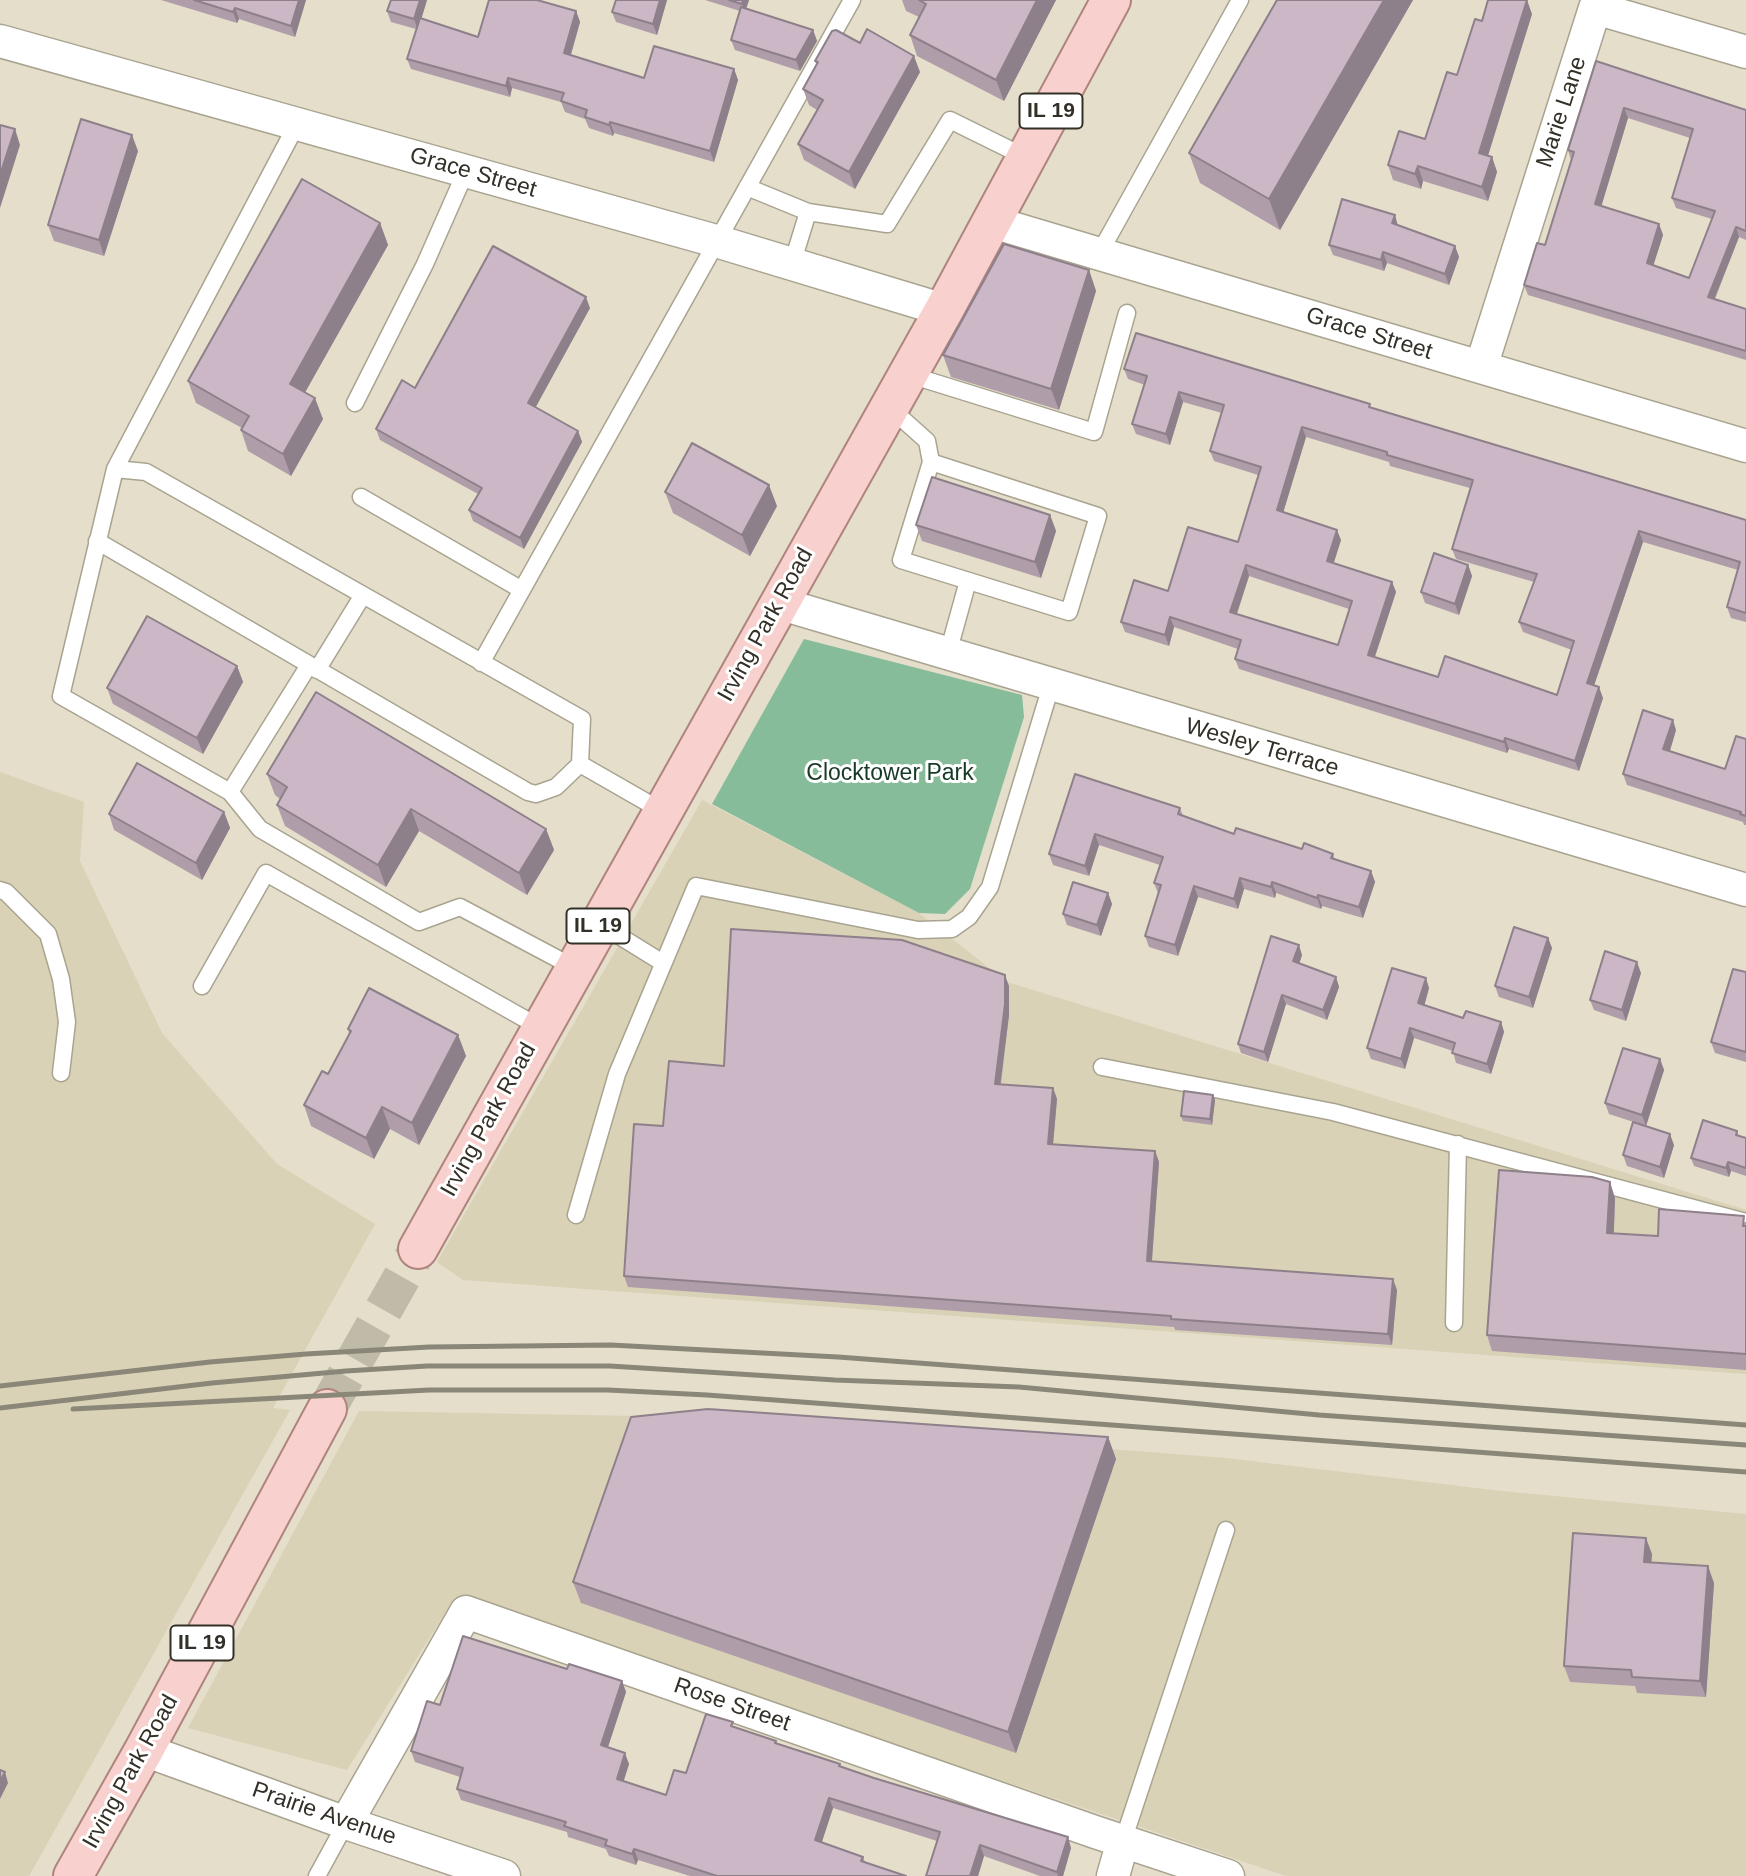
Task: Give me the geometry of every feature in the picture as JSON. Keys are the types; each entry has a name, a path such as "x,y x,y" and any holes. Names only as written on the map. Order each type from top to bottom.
{"main road":[{"name":"Irving Park Road","path":"418,1249 944,310 1111,0"},
{"name":"Irving Park Road","path":"73,1876 144,1750 327,1409"}],"street":[{"name":"Marie Lane","path":"1481,367 1595,8 1746,52"},
{"name":"Grace Street","path":"0,41 716,242 944,310"},
{"name":"Grace Street","path":"992,222 1746,446"},
{"name":"Wesley Terrace","path":"778,603 1746,890"},
{"name":"Rose Street","path":"346,1823 466,1612 1228,1876"},
{"name":"Prairie Avenue","path":"144,1750 346,1823 505,1876"},
{"path":"1113,1876 1123,1841"}],"lane":[{"path":"481,663 852,0"},
{"path":"1099,254 1240,0"},
{"path":"747,187 808,212 887,224 950,120 1025,157"},
{"path":"297,124 115,469 61,696 230,792 260,830 419,922 460,907 575,968"},
{"path":"355,403 425,264 466,172"},
{"path":"792,264 808,212"},
{"path":"898,391 1094,432 1127,313"},
{"path":"898,391 927,441 931,462 901,560 1069,612 1098,516 931,462"},
{"path":"97,541 528,792 536,794 556,787 580,764 582,719 146,472 115,469"},
{"path":"361,497 522,590"},
{"path":"948,653 968,581"},
{"path":"230,792 363,595"},
{"path":"576,1215 617,1074 696,886 918,930 952,929 969,918 989,887 1051,686"},
{"path":"580,764 662,811"},
{"path":"202,986 266,873 541,1028"},
{"path":"0,890 6,892 48,934 61,979 67,1022 61,1073"},
{"path":"599,924 663,963"},
{"path":"1102,1067 1333,1112 1746,1222"},
{"path":"1454,1324 1458,1144"},
{"path":"1123,1841 1226,1530"},
{"path":"317,1876 346,1823"}],"shaded area":[{"path":"0,772 84,802 80,861 162,1033 277,1164 375,1224 273,1408 290,1410 29,1876 0,1876"},
{"path":"702,800 919,913 1007,982 1746,1210 1746,1374 463,1280 437,1262"},
{"path":"359,1411 694,1417 1226,1458 1501,1491 1746,1514 1746,1876 1286,1876 455,1597 347,1770 188,1728"}],"green space":[{"name":"Clocktower Park","path":"804,639 1022,695 1024,717 970,889 945,914 919,913 712,804"}],"building":[{"path":"194,0 299,0 291,26 235,8 233,12"},
{"path":"391,0 420,0 414,19 387,11"},
{"path":"489,0 537,0 576,11 564,53 644,78 654,46 734,69 710,151 585,117 587,110 561,101 564,93 508,78 506,86 407,59 420,18 478,37"},
{"path":"616,0 660,0 653,24 612,12"},
{"path":"919,0 1037,0 996,80 910,35 926,4"},
{"path":"1277,0 1384,0 1269,199 1189,153"},
{"path":"1488,0 1527,0 1479,153 1492,157 1482,187 1418,166 1415,174 1388,165 1399,131 1425,139 1447,72 1457,75 1475,19 1482,21"},
{"path":"741,7 813,30 796,60 731,40"},
{"path":"867,29 914,56 849,172 798,144 823,100 803,89 832,31 836,30 860,43"},
{"path":"1596,61 1746,110 1746,231 1736,227 1708,297 1746,309 1746,351 1524,285 1537,243 1545,245 1574,152 1568,150","holes":["1624,108 1693,129 1672,198 1715,211 1689,278 1647,263 1659,224 1595,204"]},
{"path":"81,119 132,135 99,240 48,225"},
{"path":"0,125 15,129 0,175"},
{"path":"302,179 380,223 290,384 315,398 283,454 241,430 249,416 188,381"},
{"path":"1342,199 1395,215 1392,223 1455,246 1445,274 1383,252 1381,260 1329,245"},
{"path":"1004,244 1089,270 1051,389 943,355"},
{"path":"493,246 586,297 528,403 578,431 520,538 469,510 482,488 376,429 402,380 415,388"},
{"path":"1136,333 1370,404 1369,407 1746,520 1746,613 1727,607 1740,562 1639,531 1587,683 1599,687 1575,761 1505,738 1504,742 1235,659 1241,640 1170,617 1165,635 1121,622 1134,580 1168,591 1188,527 1238,542 1261,467 1210,451 1224,405 1179,392 1166,434 1132,424 1147,376 1124,369","holes":["1302,427 1473,480 1452,549 1537,574 1519,622 1574,641 1557,695 1445,656 1438,677 1368,655 1392,582 1327,561 1337,530 1277,510","1246,565 1352,601 1338,645 1230,612"]},
{"path":"692,443 769,485 742,535 665,492"},
{"path":"932,477 1050,515 1035,562 916,525"},
{"path":"1434,553 1468,565 1455,604 1421,592"},
{"path":"147,616 237,666 197,738 107,688"},
{"path":"316,692 546,829 519,873 411,809 378,865 277,805 287,787 267,774"},
{"path":"1643,710 1673,720 1663,749 1725,769 1736,736 1746,739 1746,816 1740,814 1741,812 1623,774"},
{"path":"137,763 224,812 196,863 109,814"},
{"path":"1075,774 1180,808 1178,814 1234,834 1236,828 1302,849 1304,843 1333,854 1331,858 1371,871 1359,907 1318,895 1317,898 1272,882 1271,887 1240,878 1234,899 1194,886 1175,945 1145,936 1161,885 1154,883 1163,857 1095,834 1085,866 1049,854"},
{"path":"1073,882 1108,893 1097,925 1063,914"},
{"path":"1514,927 1548,938 1529,997 1495,986"},
{"path":"731,929 902,940 1005,975 1005,1004 995,1084 1053,1088 1048,1144 1155,1151 1147,1261 1393,1279 1388,1334 624,1276 634,1124 663,1126 669,1061 724,1066"},
{"path":"1271,936 1299,945 1293,961 1336,977 1323,1010 1282,995 1264,1052 1238,1044"},
{"path":"1605,951 1637,962 1622,1010 1590,1000"},
{"path":"1392,968 1426,978 1418,1003 1463,1018 1466,1011 1501,1022 1487,1064 1452,1053 1455,1043 1410,1028 1401,1059 1367,1048"},
{"path":"1733,969 1746,972 1746,1052 1711,1042"},
{"path":"369,988 458,1035 412,1123 382,1107 366,1138 304,1105 322,1071 328,1074 351,1031 348,1029"},
{"path":"1623,1048 1660,1059 1642,1115 1605,1103"},
{"path":"1184,1091 1213,1095 1210,1119 1181,1116"},
{"path":"1703,1120 1737,1131 1736,1135 1746,1138 1746,1168 1728,1162 1726,1168 1691,1158"},
{"path":"1633,1122 1670,1134 1660,1167 1623,1155"},
{"path":"1499,1170 1592,1177 1610,1182 1607,1233 1658,1236 1659,1209 1744,1216 1746,1354 1487,1335"},
{"path":"708,1409 1108,1437 1008,1732 573,1582 631,1417"},
{"path":"1573,1533 1646,1538 1644,1562 1708,1566 1700,1681 1632,1677 1631,1670 1564,1666"},
{"path":"463,1636 567,1669 569,1664 622,1681 601,1745 625,1753 617,1779 666,1795 674,1770 686,1773 706,1714 733,1722 731,1726 776,1741 775,1743 874,1778 1068,1837 1057,1872 980,1845 970,1876 926,1876 940,1832 829,1798 815,1840 863,1857 861,1861 906,1876 717,1876 634,1849 632,1854 605,1845 607,1840 564,1826 566,1822 457,1789 463,1768 411,1751 427,1701 440,1705"}],"tunnel":[{"path":"327,1409 418,1249"}],"railway":[{"path":"0,1386 306,1354 429,1347 611,1345 838,1357 1746,1425"},
{"path":"0,1408 212,1383 346,1371 427,1366 610,1366 835,1380 1019,1387 1319,1415 1746,1445"},
{"path":"73,1409 429,1390 608,1390 707,1395 1746,1472"}]}
